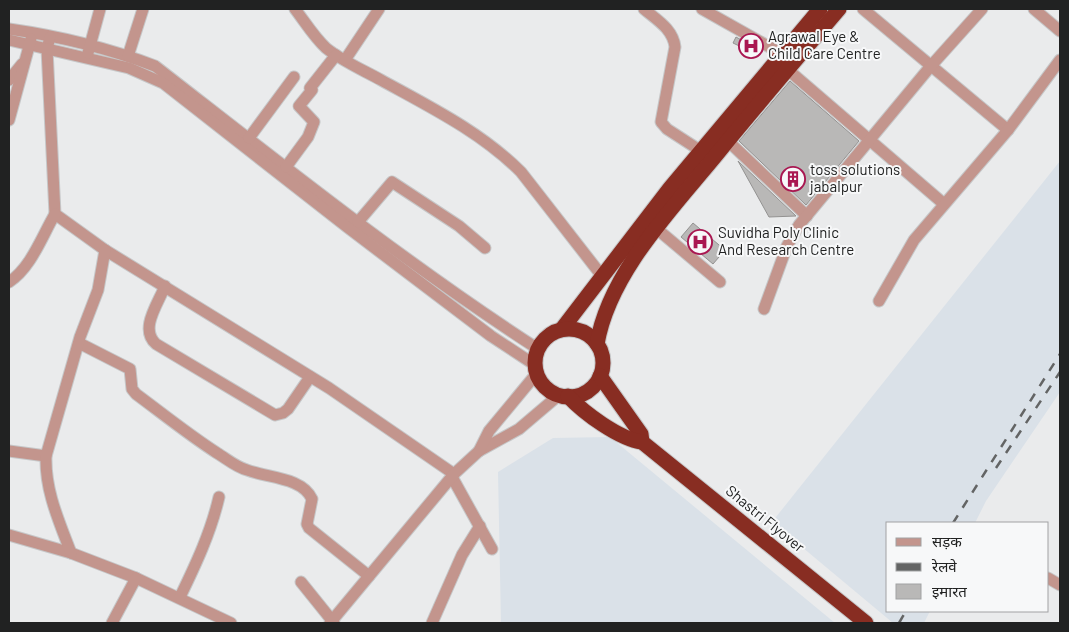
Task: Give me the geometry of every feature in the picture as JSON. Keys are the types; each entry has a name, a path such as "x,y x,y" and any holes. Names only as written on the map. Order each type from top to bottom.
{"highway":[{"path":"600,376 641,434 642,442 636,441 601,423 564,396 546,387 536,369 538,349 548,336 562,329 701,151 820,9"},
{"path":"597,344 604,312 615,289 641,248 786,69 839,9"},
{"path":"562,329 578,330 592,338 597,344 602,360 600,376 596,383 583,393 564,396"},
{"name":"Shastri Flyover","path":"642,442 866,623"}],"street":[{"path":"87,58 88,46 100,9"},
{"path":"128,56 143,9"},
{"path":"295,9 317,39 340,57 437,111 490,144 505,156 521,172 602,276"},
{"path":"286,166 308,137 314,122 299,106 312,90 310,88 340,57 379,9"},
{"path":"644,9 669,30 674,38 675,47 661,122 667,129 701,151"},
{"path":"702,9 782,54"},
{"path":"863,9 930,67 1008,130"},
{"path":"764,309 787,246 807,216 930,67 982,9"},
{"path":"1034,9 1060,31"},
{"path":"9,30 32,33 88,46 128,56 155,66 358,222 496,322 538,349"},
{"path":"9,120 32,33"},
{"path":"9,282 16,277 26,264 55,214 47,49 50,37"},
{"path":"9,40 129,68 164,83 346,228 536,369 489,431 479,451"},
{"path":"879,301 914,240 1008,130 1060,60"},
{"path":"9,80 25,61"},
{"path":"786,69 944,204"},
{"path":"249,138 294,77"},
{"path":"728,141 807,216"},
{"path":"358,222 388,183 392,182 459,226 485,248"},
{"path":"55,214 106,250 310,377 453,476 492,549"},
{"path":"657,229 720,282"},
{"path":"71,553 50,497 46,456 79,343 98,290 106,250"},
{"path":"165,286 148,328 150,338 156,344 275,415 283,414 288,409 310,377"},
{"path":"79,343 130,369 132,389 136,394 194,438 232,463 246,470 281,479 302,488 312,499 307,524 309,528 368,576"},
{"path":"301,582 332,622 368,576 453,476 479,451 520,429 564,396"},
{"path":"9,451 46,456"},
{"path":"180,597 211,528 219,496"},
{"path":"432,623 462,555 480,526"},
{"path":"9,535 71,553 136,578 180,597 231,623"},
{"path":"112,623 136,578"},
{"path":"1049,579 1060,585"}],"shaded area":[{"path":"1060,161 1060,392 986,501 976,522 886,522 886,612 930,612 924,623 893,623 772,522"},
{"path":"610,437 835,623 501,623 498,472 553,438"}],"building":[{"path":"736,37 756,48 754,53 733,43"},
{"name":"toss solutions jabalpur","path":"790,81 859,141 806,205 739,141"},
{"path":"738,161 796,216 769,217"},
{"path":"693,223 725,250 713,264 681,237"}],"railway":[{"path":"954,522 1060,354"},
{"path":"996,468 1060,372"},
{"path":"899,623 905,612"}],"place":[{"name":"Agrawal Eye & Child Care Centre","path":"751,46"},
{"name":"toss solutions jabalpur","path":"793,179"},
{"name":"Suvidha Poly Clinic And Research Centre","path":"700,242"}]}
